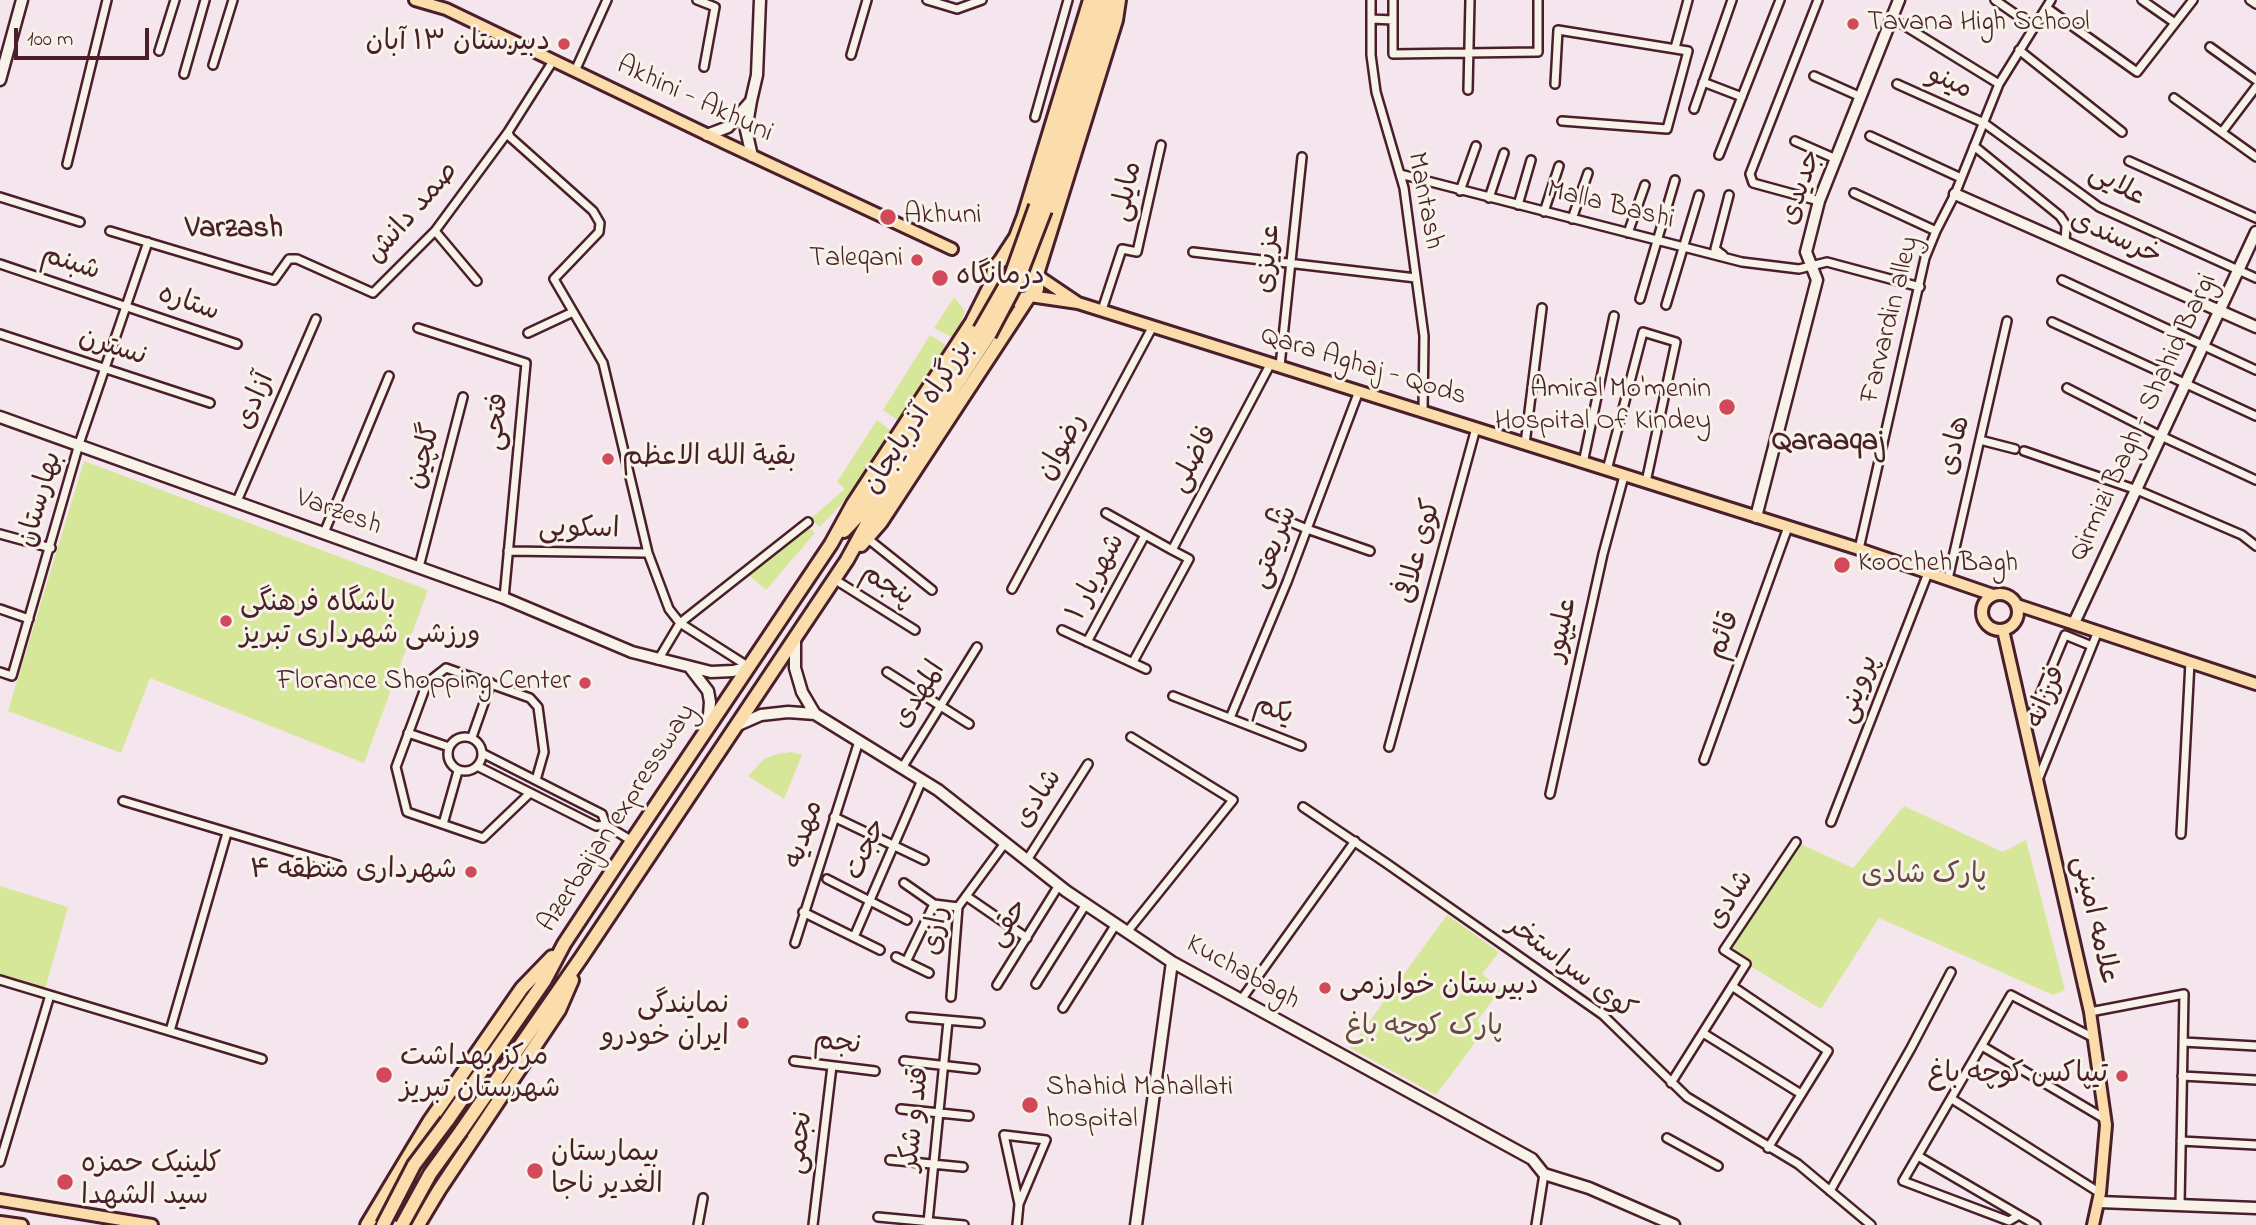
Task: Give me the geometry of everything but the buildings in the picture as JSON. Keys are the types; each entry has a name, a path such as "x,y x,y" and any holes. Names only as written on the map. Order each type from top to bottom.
{"highway":[{"path":"1090,0 1024,216 1016,237 993,269 992,282 996,291 1016,300 1029,297 1037,289 1038,275 1116,20 1119,0"},
{"path":"1041,208 1100,0"},
{"path":"1041,208 1112,0"},
{"name":"بزرگراه آذربایجان","path":"847,561 881,522 986,332 1041,208"},
{"path":"1024,216 1027,226 1035,233 1045,233 1053,226"},
{"path":"1000,260 1012,257 1032,266 1038,275"},
{"name":"بزرگراه آذربایجان","path":"986,332 992,282"},
{"name":"بزرگراه آذربایجان","path":"986,332 1029,297"},
{"path":"847,561 870,518 986,332"},
{"name":"Azerbaijan expressway","path":"383,1225 414,1165 545,980 564,944 831,544 861,513 986,332"},
{"name":"Azerbaijan expressway","path":"402,1225 430,1174 581,958 847,561"},
{"path":"367,1225 429,1122 522,988 564,944"},
{"path":"418,1225 559,1010 581,958"},
{"path":"429,1122 431,1135 439,1146 452,1151 466,1150"}],"main road":[{"path":"0,80 22,0"},
{"name":"Akhini - Akhuni","path":"415,0 448,5 553,61 952,248"},
{"path":"752,156 746,130 757,75 760,0"},
{"name":"جدیدی","path":"1756,517 1817,280 1806,252 1819,201 1899,0"},
{"path":"707,135 728,127 751,101"},
{"name":"خرسندی","path":"1955,194 2256,327"},
{"name":"Qirmizi Bagh - Shahid Bargi","path":"2074,623 2256,233"},
{"path":"1038,275 1078,303"},
{"path":"1029,297 1078,303"},
{"name":"Qara Aghaj - Qods","path":"1078,303 1859,549 1993,595"},
{"name":"Varzesh","path":"0,418 504,598 632,652 711,672 749,667"},
{"path":"1993,595 2011,597 2017,605 2018,616 2012,625 2003,630 1992,628 1984,621 1982,611 1985,602 1993,595"},
{"path":"2017,605 2256,684"},
{"name":"علامه امینی","path":"2003,630 2094,1038 2105,1119 2099,1198 2093,1225"},
{"path":"795,638 795,668 802,692 815,713"},
{"path":"691,668 708,691 708,728"},
{"path":"736,726 761,715 815,713"},
{"name":"Kuchabagh","path":"815,713 922,780 1059,885 1172,962 1532,1159 1544,1174 1589,1188 1674,1225"},
{"path":"1136,1225 1172,962"},
{"path":"2099,1198 2256,1208"},
{"path":"0,1200 152,1225"},
{"path":"0,1222 22,1225"}],"street":[{"path":"67,164 107,0"},
{"path":"159,51 175,0"},
{"path":"184,74 205,0"},
{"path":"213,65 233,0"},
{"path":"575,71 607,0"},
{"path":"697,0 715,7 704,67"},
{"path":"852,55 867,0"},
{"path":"927,0 957,9 982,0"},
{"path":"1035,117 1068,0"},
{"name":"Mantash","path":"1371,0 1371,55 1376,92 1404,188 1424,336 1423,411"},
{"path":"1393,0 1393,54 1538,52 1538,0"},
{"path":"1468,90 1470,0"},
{"path":"1675,48 1688,0"},
{"path":"1694,109 1732,0"},
{"path":"1720,155 1780,0"},
{"path":"1818,0 1750,174 1753,183 1819,201"},
{"name":"Farvardin alley","path":"1859,549 1926,258 1999,84 2051,0"},
{"path":"2142,0 2175,23"},
{"path":"2047,8 2137,72 2193,0"},
{"path":"2250,0 2256,4"},
{"path":"1994,1 2034,27"},
{"path":"1892,18 1999,84"},
{"path":"1371,19 1393,20"},
{"path":"1555,84 1558,30 1688,51 1667,129 1562,121"},
{"path":"2210,47 2256,80"},
{"path":"2019,50 2122,132"},
{"name":"صمد دانش","path":"110,231 274,280 289,259 297,259 373,293 435,230 508,132 553,61"},
{"path":"1814,76 1861,97"},
{"path":"1703,82 1742,97"},
{"name":"مینو","path":"1897,84 1984,123"},
{"path":"2222,132 2256,87"},
{"path":"2174,98 2256,158"},
{"name":"علایی","path":"1984,123 2099,207 2256,278"},
{"path":"508,132 510,137 593,211 600,223 599,232 554,279 603,363 648,553 670,609 680,622 749,667"},
{"path":"1870,136 1961,178"},
{"path":"1795,141 1836,159"},
{"name":"مایلی","path":"1102,310 1122,249 1138,252 1161,145"},
{"path":"1460,191 1476,146"},
{"path":"1974,146 2060,216 2066,225 2065,243"},
{"path":"1489,198 1504,153"},
{"name":"عزیزی","path":"1275,365 1291,263 1302,157"},
{"path":"1518,205 1531,160"},
{"path":"2129,162 2256,218"},
{"path":"1544,212 1559,166"},
{"path":"1572,219 1588,173"},
{"name":"Malla Bashi","path":"1400,174 1726,258 1799,270 1827,262 1920,287"},
{"path":"1640,299 1675,180"},
{"path":"1628,233 1645,185"},
{"path":"1854,193 1936,231"},
{"path":"1666,305 1699,195"},
{"path":"1726,258 1715,248 1730,195"},
{"path":"0,197 80,222"},
{"path":"435,230 477,281"},
{"name":"بهارستان","path":"0,672 12,676 79,444 148,242"},
{"path":"1193,252 1416,278"},
{"name":"شبنم","path":"0,264 126,306"},
{"path":"2062,281 2256,370"},
{"name":"ستاره","path":"126,306 237,344"},
{"path":"1525,444 1542,308"},
{"path":"528,333 573,312"},
{"path":"1583,463 1614,316"},
{"name":"آزادی","path":"237,502 316,320"},
{"name":"هادی","path":"1948,579 2007,321"},
{"path":"2052,322 2256,415"},
{"name":"رضوان","path":"1012,589 1153,326"},
{"name":"فتحی","path":"418,328 526,363 504,598"},
{"path":"1607,470 1643,331 1676,342 1646,482"},
{"name":"نسترن","path":"0,334 210,404"},
{"name":"فاضلی","path":"1172,550 1275,365"},
{"path":"324,533 389,376"},
{"path":"2067,388 2256,480"},
{"name":"شریعتی","path":"1230,718 1307,529 1359,391"},
{"name":"گلچین","path":"419,567 463,397"},
{"name":"کوی علافی","path":"1389,747 1476,428"},
{"path":"1980,440 2015,449"},
{"path":"2024,451 2137,490 2242,535 2256,546"},
{"name":"علیپور","path":"1550,794 1602,554 1625,476"},
{"path":"1105,513 1189,559 1133,662"},
{"path":"1271,514 1370,551"},
{"path":"658,660 680,622 808,522"},
{"name":"قائم","path":"1704,760 1788,527"},
{"path":"0,534 51,548"},
{"name":"شهریار ۱","path":"1087,642 1145,535"},
{"path":"867,538 932,590"},
{"name":"اسکویی","path":"508,551 648,553"},
{"name":"پروینی","path":"1831,822 1928,573"},
{"name":"پنجم","path":"834,579 915,630"},
{"path":"0,609 29,619"},
{"path":"1062,630 1146,669"},
{"name":"فرزانه","path":"2037,781 2098,631"},
{"path":"2034,709 2065,635 2092,646"},
{"name":"المهدی","path":"902,768 977,647"},
{"path":"2181,834 2190,662"},
{"path":"530,793 482,838 407,812 396,767 427,682 446,668 530,698 538,707 544,752 536,780"},
{"path":"887,672 969,724"},
{"path":"472,737 491,683"},
{"name":"یکم","path":"1173,696 1301,746"},
{"path":"408,733 449,747"},
{"path":"460,737 472,737 480,743 482,753 477,766 468,773 458,771 448,761 449,747 460,737"},
{"path":"1127,932 1233,800 1131,737"},
{"name":"مهدیه","path":"795,943 859,741"},
{"path":"482,753 602,814 606,825"},
{"name":"شادی","path":"1027,860 1088,764"},
{"path":"477,766 596,826 606,825 632,841"},
{"path":"443,824 458,771"},
{"name":"حجت","path":"854,937 922,780"},
{"path":"123,801 338,865"},
{"name":"کوی سراستخر","path":"1303,807 1603,1015 1687,1097 1798,1164 1871,1225"},
{"path":"834,817 925,860"},
{"path":"170,1031 227,833"},
{"path":"1241,1000 1355,841"},
{"name":"شادی","path":"1671,1083 1746,964 1724,950 1796,842"},
{"name":"رازی","path":"951,997 958,907 1005,843"},
{"path":"827,879 907,920"},
{"path":"904,883 934,904 958,907"},
{"name":"حقی","path":"997,985 1059,885"},
{"path":"966,896 1027,938"},
{"path":"906,962 934,904"},
{"path":"1036,984 1086,904"},
{"path":"803,912 880,950"},
{"path":"1063,1007 1116,925"},
{"path":"896,957 929,973"},
{"path":"1830,1191 1951,972"},
{"path":"0,980 262,1059"},
{"path":"1732,986 1828,1051 1768,1148"},
{"path":"2090,1012 2184,994 2180,1204"},
{"path":"0,1162 50,995"},
{"path":"2018,1215 2009,1222 1903,1181 2011,995 2094,1038"},
{"path":"911,1017 980,1023"},
{"name":"قند و شکر","path":"928,1222 948,1021"},
{"path":"1703,1033 1801,1094"},
{"path":"2183,1042 2256,1046"},
{"path":"1982,1046 2105,1119"},
{"name":"نجم","path":"794,1061 875,1071"},
{"path":"904,1061 975,1069"},
{"name":"نجمی","path":"813,1225 832,1066"},
{"path":"2182,1076 2256,1080"},
{"path":"1952,1099 2099,1198"},
{"path":"901,1109 969,1116"},
{"path":"1017,1225 1019,1204 1046,1140 1004,1135 1019,1204"},
{"path":"1667,1138 1718,1167"},
{"path":"2181,1141 2256,1145"},
{"path":"1919,1156 2036,1225"},
{"path":"890,1160 962,1167"},
{"path":"1536,1225 1544,1174"},
{"path":"698,1225 703,1198"},
{"path":"878,1217 964,1225"}],"green space":[{"path":"954,297 965,311 955,339 934,328"},
{"path":"930,335 949,347 899,421 883,410"},
{"path":"877,420 894,433 850,495 820,527 810,519 845,489 837,482"},
{"name":"باشگاه فرهنگی ورزشی شهرداری تبریز","path":"84,461 428,590 364,763 150,678 121,753 8,711"},
{"path":"806,524 815,533 766,590 745,572"},
{"path":"792,752 802,755 784,799 748,776 764,759"},
{"name":"پارک شادی","path":"1904,806 2003,852 2026,840 2065,990 2053,995 1879,918 1821,1009 1729,953 1796,842 1853,868"},
{"path":"0,886 68,907 44,993 0,980"},
{"name":"پارک کوچه باغ","path":"1447,915 1499,952 1482,974 1501,989 1477,1021 1486,1028 1436,1095 1350,1048"}],"place":[{"name":"Tavana High School","path":"1853,24"},
{"name":"دبیرستان ۱۳ آبان","path":"564,44"},
{"name":"Akhuni","path":"888,217"},
{"name":"Taleqani","path":"917,260"},
{"name":"درمانگاه","path":"940,278"},
{"name":"Amiral Mo'menin Hospital Of Kindey","path":"1727,407"},
{"name":"بقیة الله الاعظم","path":"608,459"},
{"name":"Koocheh Bagh","path":"1842,565"},
{"name":"باشگاه فرهنگی ورزشی شهرداری تبریز","path":"226,621"},
{"name":"Florance Shopping Center","path":"585,683"},
{"name":"شهرداری منطقه ۴","path":"471,872"},
{"name":"دبیرستان خوارزمی","path":"1325,988"},
{"name":"نمایندگی ایران خودرو","path":"743,1023"},
{"name":"مرکز بهداشت شهرستان تبریز","path":"384,1075"},
{"name":"تیپاکس کوچه باغ","path":"2122,1076"},
{"name":"Shahid Mahallati hospital","path":"1030,1105"},
{"name":"بیمارستان الغدیر ناجا","path":"535,1171"},
{"name":"کلینیک حمزه سید الشهدا","path":"65,1182"}],"district":[{"name":"Varzash","path":"234,231"},
{"name":"Qaraaqaj","path":"1828,444"}]}
